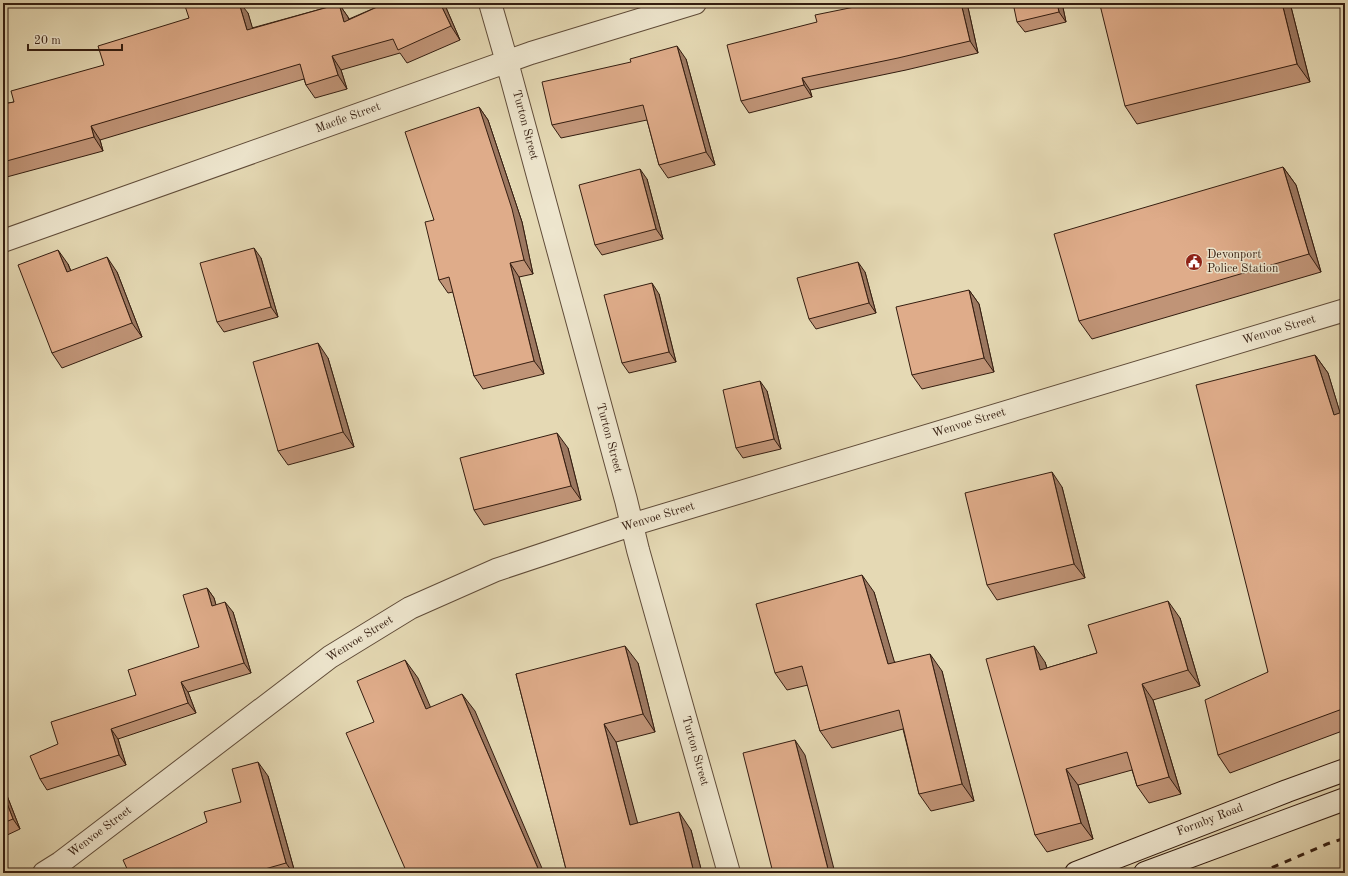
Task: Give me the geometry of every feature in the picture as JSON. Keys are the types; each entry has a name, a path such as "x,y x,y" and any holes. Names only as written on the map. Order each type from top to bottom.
{"street":[{"name":"Turton Street","path":"490,3 626,500 631,525 730,873"},
{"name":"Macfie Street","path":"3,241 531,53 695,3"},
{"name":"Wenvoe Street","path":"44,873 60,863 330,657 410,608 496,570 631,525 1345,310"},
{"name":"Formby Road","path":"1076,873 1286,790 1345,770"},
{"path":"1145,873 1345,799"}],"building":[{"path":"184,3 219,3 220,6 228,3 239,3 247,30 339,4 344,22 386,3 440,3 451,26 398,50 393,39 332,56 338,75 306,85 300,64 91,126 94,137 3,162 3,104 14,102 11,91 104,65 98,46 189,18"},
{"path":"874,3 961,3 970,41 802,78 804,85 741,101 727,45 817,22 815,15"},
{"path":"1013,3 1057,3 1059,12 1017,22"},
{"path":"1109,3 1282,3 1297,64 1125,106 1100,5"},
{"path":"677,46 706,152 659,165 643,105 552,125 542,82 631,62 630,59"},
{"path":"479,107 512,209 524,260 510,263 534,361 474,376 449,277 439,280 425,222 434,220 405,132"},
{"name":"Devonport Police Station","path":"1283,167 1309,254 1079,321 1054,234"},
{"path":"640,169 656,229 595,245 579,185"},
{"path":"254,248 271,307 217,322 200,263"},
{"path":"58,250 67,272 107,257 132,323 52,353 18,265"},
{"path":"858,262 869,303 809,319 797,278"},
{"path":"652,283 669,352 622,363 604,295"},
{"path":"969,290 984,358 912,375 896,307"},
{"path":"318,343 343,432 278,451 253,362"},
{"path":"1315,355 1334,415 1345,411 1345,708 1218,755 1205,700 1268,672 1196,385"},
{"path":"760,381 774,439 736,448 723,390"},
{"path":"557,433 571,486 474,510 460,458"},
{"path":"1052,472 1074,564 987,585 965,493"},
{"path":"862,575 888,664 930,654 962,784 919,794 899,710 820,731 802,666 775,673 756,604"},
{"path":"207,588 212,606 225,602 244,663 181,682 188,703 111,729 119,755 40,779 30,756 58,744 51,722 136,695 128,670 199,647 183,595"},
{"path":"1168,601 1188,670 1142,684 1169,777 1137,786 1127,752 1066,769 1081,823 1035,835 986,659 1034,646 1040,670 1097,653 1088,625"},
{"path":"625,646 643,714 604,724 630,825 679,812 694,873 567,873 516,674"},
{"path":"405,660 426,709 462,694 540,873 407,873 346,733 374,722 357,681"},
{"path":"795,740 829,873 773,873 743,753"},
{"path":"258,762 286,863 251,873 129,873 123,860 207,822 204,812 241,802 232,769"},
{"path":"3,793 13,819 3,823"}],"railway":[{"path":"1259,873 1327,844 1345,838"}],"place":[{"name":"Devonport Police Station","path":"1194,262"}]}
